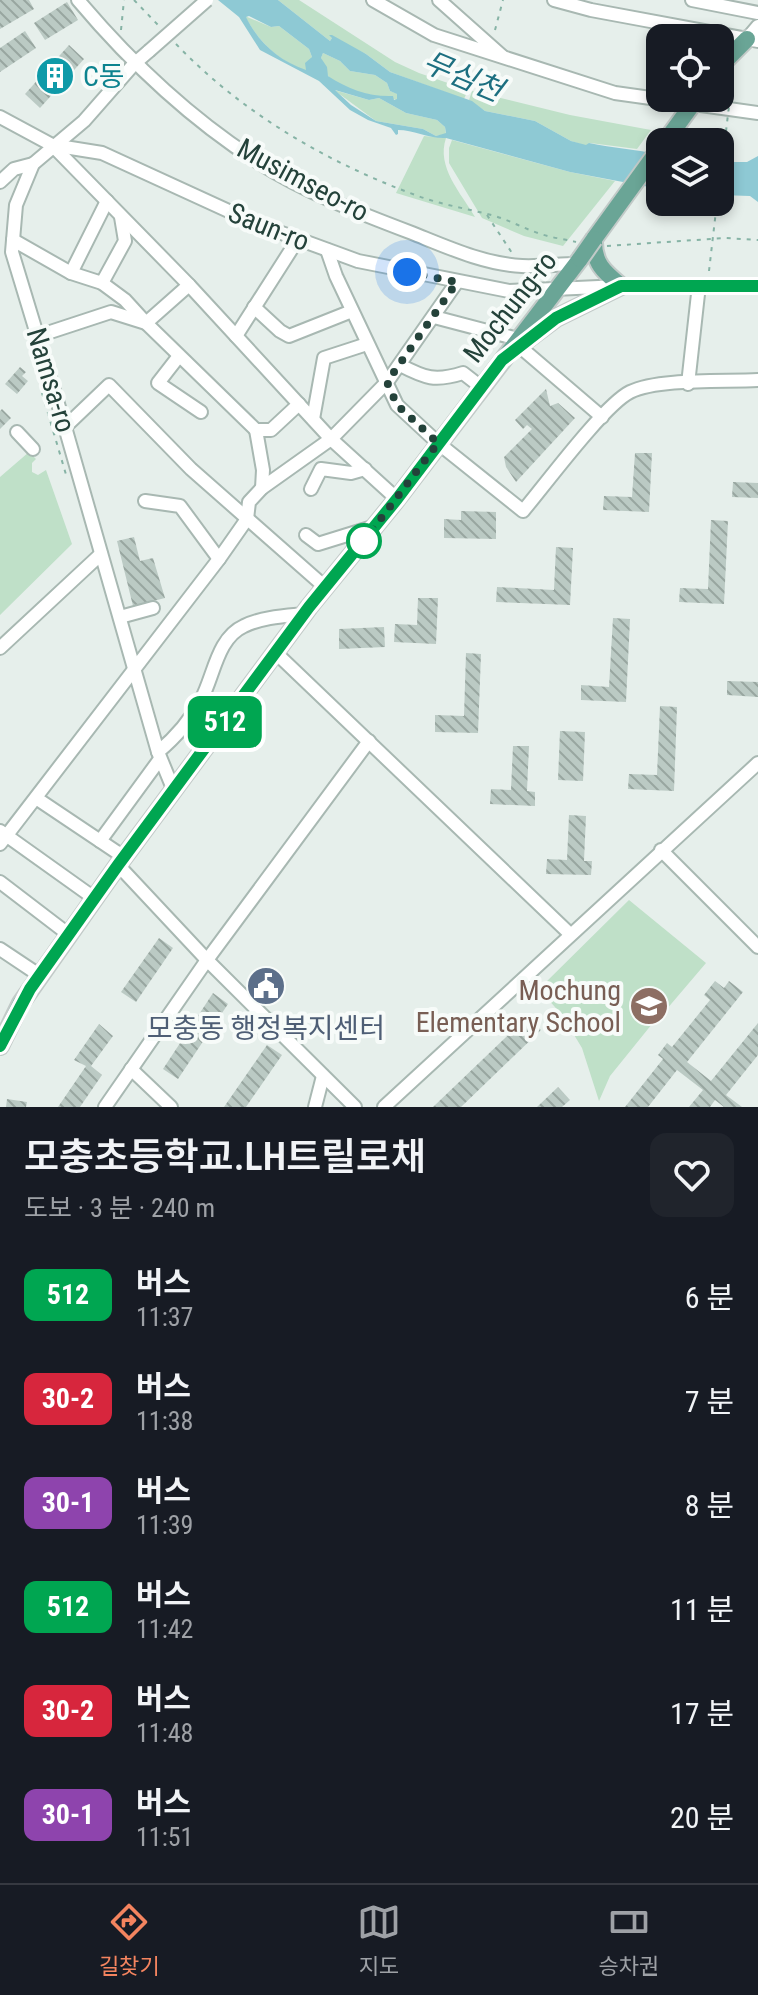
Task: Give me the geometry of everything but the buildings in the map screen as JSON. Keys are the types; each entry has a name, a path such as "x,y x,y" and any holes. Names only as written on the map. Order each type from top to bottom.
{"main road":[{"path":"734,57 754,36"},
{"name":"Mochung-ro","path":"0,1046 5,1024 121,861 325,587 518,342 553,291 596,242 646,169"},
{"path":"518,342 556,318 621,286 599,266 594,254 596,242"}],"street":[{"name":"Musimseo-ro","path":"78,0 134,64 167,93 258,162 307,189 359,213 468,255 521,266 578,262"},
{"name":"Namsa-ro","path":"174,791 159,756 15,263 13,240 16,205 33,164 84,121 134,64 207,0"},
{"path":"373,0 434,35 615,93 758,113"},
{"path":"439,0 508,60"},
{"path":"554,0 662,24"},
{"path":"692,0 758,13"},
{"path":"734,33 754,36"},
{"name":"Saun-ro","path":"0,117 52,145 102,153 257,224 358,261 509,291 553,291"},
{"path":"52,145 189,285 331,439 397,499"},
{"path":"0,182 14,169 33,164"},
{"path":"71,273 107,201"},
{"path":"102,283 125,241 121,216"},
{"path":"236,336 298,239"},
{"path":"13,240 71,273 102,283 125,300 256,430 263,470 262,488"},
{"path":"327,250 397,405 438,443 523,511 602,417 628,393 651,385 758,380"},
{"path":"94,898 2,837 36,798 219,559 247,519 249,502 262,488 331,439 387,382 457,282"},
{"path":"146,323 189,285"},
{"path":"688,384 699,285"},
{"path":"553,291 621,286 758,286"},
{"path":"254,307 289,336 352,311"},
{"path":"38,336 111,312 146,323"},
{"path":"434,317 518,342 602,417"},
{"path":"313,419 324,358 367,344"},
{"path":"179,356 158,383 201,412"},
{"name":"Mochung-ro","path":"400,365 423,377 445,379 463,373 481,387"},
{"path":"65,427 109,385 191,469 325,587"},
{"path":"256,430 271,430 299,404"},
{"path":"17,432 33,449"},
{"path":"311,489 321,469 351,473 365,469"},
{"path":"145,501 180,506 219,559"},
{"path":"306,535 318,544 376,526"},
{"path":"0,648 101,554"},
{"path":"120,617 153,608"},
{"path":"100,841 159,756 191,718 222,649 235,631 259,621 305,614"},
{"path":"276,653 570,934"},
{"path":"105,1107 207,960 369,741"},
{"path":"384,1107 758,763"},
{"path":"36,798 100,841 121,861 207,960 355,1107"},
{"path":"661,850 758,947"},
{"path":"0,882 68,934"},
{"path":"0,949 39,975"},
{"path":"131,1069 171,1107"},
{"path":"315,1107 323,1076"}],"path":[{"path":"119,47 124,0"},
{"path":"134,0 161,29"},
{"path":"495,30 503,0"},
{"path":"171,39 231,95 299,141 419,196 469,212 486,214 542,234 576,241"},
{"path":"486,214 521,266"},
{"path":"709,271 715,216"},
{"path":"596,242 652,244 725,238 758,240"},
{"path":"44,401 67,478"}],"green space":[{"path":"278,0 299,0 395,62 468,90 464,99 390,72 366,54 332,38 330,41"},
{"path":"245,16 271,27 279,26 309,49 312,57 306,71 270,50"},
{"path":"323,53 340,61 350,71 375,75 387,83 390,91 398,94 397,100 352,90 335,82 325,70 321,58"},
{"path":"334,90 369,100 379,98 406,113 437,120 445,127 446,134 436,136 423,129 376,121"},
{"path":"472,91 570,115 646,129 646,137 637,149 590,143 586,146 535,121 485,111 469,100"},
{"path":"424,136 446,138 444,159 447,169 475,217 396,193"},
{"path":"452,140 615,181 563,246 524,236 482,218 449,163"},
{"path":"29,452 36,459 32,463 32,472 38,475 46,470 72,544 0,615 0,477"},
{"path":"629,900 706,963 666,1010 652,1005 643,1014 652,1024 610,1076 599,1101 582,1048 562,1015 539,989"}],"water":[{"path":"218,0 278,0 330,41 332,38 329,35 332,35 390,72 472,101 485,111 535,121 571,141 646,152 646,186 570,172 446,138 398,130 396,135 391,128 350,110 319,81 260,50 239,17","holes":["246,17 271,27 279,26 309,49 312,57 305,63 306,70 270,50","323,53 340,61 350,71 375,75 387,83 390,91 397,94 397,99 359,91 336,81 328,76 321,58","335,90 369,100 379,98 406,113 437,120 445,127 446,133 436,136 423,129 376,121"]},
{"path":"758,156 758,202 750,196 734,195 734,162 747,162"}],"bus line":[{"name":"512","path":"0,1046 39,975 118,865 309,607 397,499 502,360 556,318 621,286 758,286"}],"place":[{"name":"C동","path":"55,76"},
{"name":"모충동 행정복지센터","path":"266,986"},
{"name":"Mochung Elementary School","path":"649,1006"}],"route":[{"path":"364,541 438,443 397,405 387,382 457,282 407,272"}],"water label":[{"name":"무심천","path":"463,76"}]}
